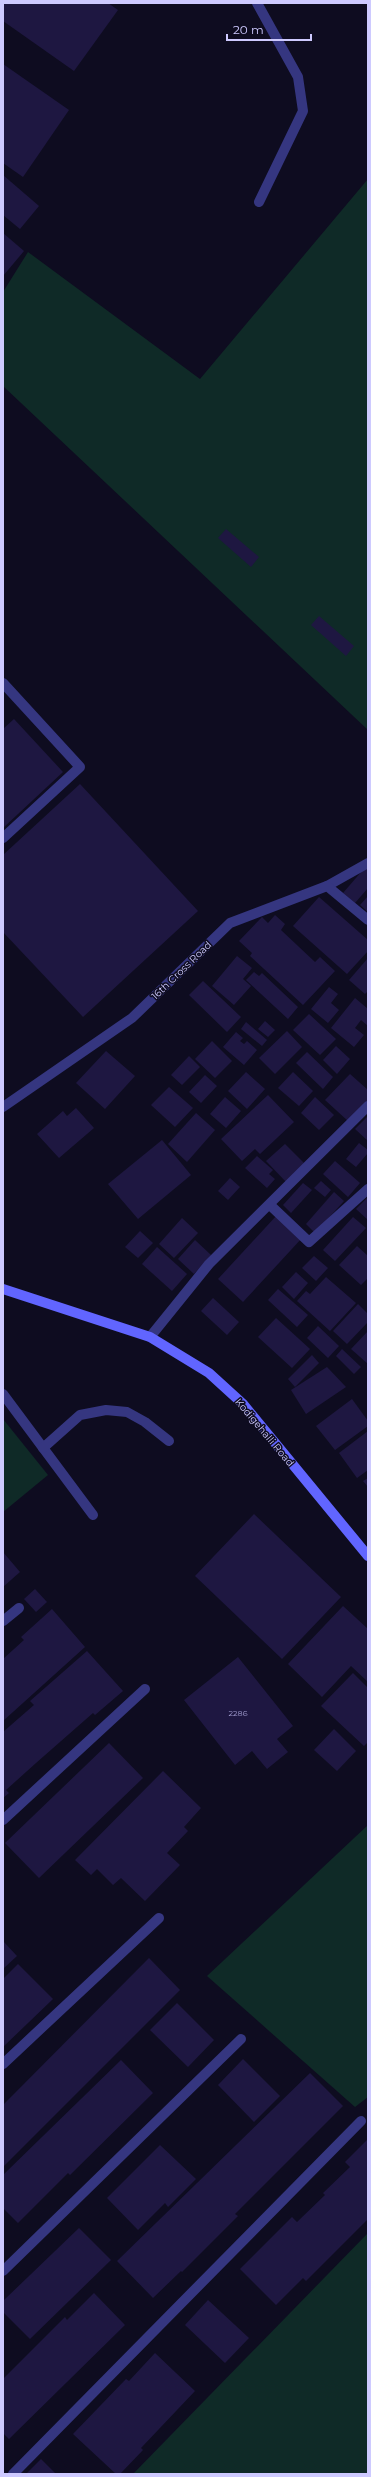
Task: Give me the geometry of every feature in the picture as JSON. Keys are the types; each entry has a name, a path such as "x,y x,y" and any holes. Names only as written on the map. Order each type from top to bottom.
{"main road":[{"name":"Kodigehalli Road","path":"3,1289 150,1337 209,1372 243,1404 368,1556"}],"street":[{"path":"257,3 298,77 303,111 259,202"},
{"path":"3,683 80,767 3,838"},
{"name":"16th Cross Road","path":"3,1107 132,1018 230,923 327,886 368,863"},
{"path":"327,886 368,920"},
{"path":"150,1337 209,1264 368,1106"},
{"path":"270,1205 309,1242 368,1189"},
{"path":"3,1394 93,1515"},
{"path":"43,1448 80,1415 106,1410 127,1412 145,1422 169,1440"},
{"path":"3,1622 19,1608"},
{"path":"3,1820 146,1689"},
{"path":"3,2064 159,1918"},
{"path":"3,2271 241,2038"},
{"path":"13,2474 361,2121"}],"green space":[{"path":"368,179 368,730 3,386 3,292 28,252 200,379"},
{"path":"3,1419 48,1475 3,1512"},
{"path":"368,1825 368,2097 355,2107 207,1976"},
{"path":"368,2233 368,2474 133,2474"}],"building":[{"path":"3,3 108,3 118,10 74,71 3,21"},
{"path":"3,64 69,110 23,177 3,163"},
{"path":"3,175 39,206 20,229 3,215"},
{"path":"3,233 24,251 3,276"},
{"path":"226,529 259,557 251,567 218,538"},
{"path":"319,616 354,646 346,656 311,625"},
{"path":"14,719 63,772 3,828 3,729"},
{"path":"80,784 198,911 83,1017 3,932 3,855"},
{"path":"368,864 368,888 355,903 343,893"},
{"path":"368,896 368,912 360,905"},
{"path":"319,897 368,940 368,951 347,974 293,926"},
{"path":"275,915 285,924 281,930 315,962 320,957 335,971 303,1005 250,956 252,953 239,941 262,917 268,923"},
{"path":"237,956 252,968 243,979 251,986 234,1005 212,986"},
{"path":"368,958 368,991 365,994 349,980"},
{"path":"254,972 259,976 262,973 298,1007 288,1019 246,980"},
{"path":"203,981 241,1017 227,1032 189,995"},
{"path":"329,987 338,994 331,1003 339,1010 328,1023 311,1009"},
{"path":"355,998 368,1009 368,1026 361,1020 355,1028 364,1035 354,1047 331,1028"},
{"path":"309,1014 336,1039 320,1055 293,1030"},
{"path":"265,1021 275,1030 268,1037 258,1029"},
{"path":"246,1022 267,1040 262,1046 241,1029"},
{"path":"287,1031 302,1047 275,1074 259,1058"},
{"path":"236,1032 243,1038 240,1041 244,1044 247,1041 257,1050 244,1065 223,1047"},
{"path":"212,1041 232,1061 215,1078 195,1059"},
{"path":"336,1046 350,1059 337,1074 323,1060"},
{"path":"106,1051 135,1076 105,1109 76,1083"},
{"path":"307,1052 333,1077 323,1089 296,1063"},
{"path":"189,1056 200,1067 182,1085 171,1075"},
{"path":"246,1072 265,1089 247,1109 228,1091"},
{"path":"293,1072 313,1091 299,1106 278,1088"},
{"path":"350,1074 368,1090 368,1100 348,1121 325,1100"},
{"path":"205,1075 217,1086 201,1103 189,1092"},
{"path":"169,1087 193,1108 175,1127 151,1105"},
{"path":"268,1095 294,1122 260,1154 255,1149 242,1161 221,1139"},
{"path":"225,1097 241,1111 226,1128 210,1114"},
{"path":"315,1097 334,1115 319,1130 301,1113"},
{"path":"76,1108 94,1128 59,1158 37,1134 63,1111 67,1116"},
{"path":"196,1113 215,1130 187,1162 168,1144"},
{"path":"368,1116 368,1141 355,1129"},
{"path":"162,1140 191,1175 138,1219 108,1184"},
{"path":"359,1143 368,1150 368,1153 356,1167 346,1159"},
{"path":"285,1144 306,1165 288,1184 266,1161"},
{"path":"257,1156 273,1170 269,1174 275,1179 267,1188 245,1168"},
{"path":"335,1161 360,1183 348,1197 323,1174"},
{"path":"230,1178 240,1187 228,1200 218,1191"},
{"path":"321,1181 331,1190 325,1197 314,1188"},
{"path":"303,1183 312,1190 291,1213 283,1205"},
{"path":"334,1192 344,1201 315,1233 306,1224"},
{"path":"368,1197 368,1220 356,1209"},
{"path":"277,1215 302,1238 243,1302 218,1279"},
{"path":"353,1217 366,1228 335,1261 323,1250"},
{"path":"182,1218 198,1233 174,1258 159,1244"},
{"path":"140,1231 153,1243 138,1258 125,1247"},
{"path":"195,1240 211,1255 194,1274 178,1259"},
{"path":"357,1246 368,1256 368,1278 361,1285 339,1265"},
{"path":"157,1247 187,1274 172,1291 142,1264"},
{"path":"314,1256 328,1268 316,1281 302,1268"},
{"path":"296,1272 308,1283 294,1299 282,1287"},
{"path":"326,1277 356,1303 330,1331 297,1301 306,1291 310,1294"},
{"path":"278,1289 308,1315 297,1327 268,1300"},
{"path":"213,1298 239,1322 227,1335 201,1311"},
{"path":"358,1304 368,1314 368,1322 347,1344 333,1331"},
{"path":"276,1318 310,1349 292,1368 258,1337"},
{"path":"318,1326 339,1346 328,1358 307,1338"},
{"path":"368,1331 368,1364 351,1349"},
{"path":"342,1349 361,1367 354,1374 336,1356"},
{"path":"312,1355 319,1363 295,1387 288,1379"},
{"path":"327,1367 346,1387 306,1414 291,1390"},
{"path":"352,1399 368,1421 368,1426 335,1450 316,1426"},
{"path":"368,1431 368,1470 357,1478 339,1453"},
{"path":"368,1478 368,1487 363,1481"},
{"path":"254,1514 341,1597 282,1659 195,1576"},
{"path":"3,1552 20,1572 3,1587"},
{"path":"35,1589 47,1602 36,1612 24,1599"},
{"path":"343,1606 368,1629 368,1682 351,1666 322,1697 288,1664"},
{"path":"52,1609 85,1647 3,1721 3,1659 24,1640 21,1637"},
{"path":"87,1651 123,1691 95,1715 93,1713 36,1763 6,1790 9,1793 3,1798 3,1732 34,1705 30,1701"},
{"path":"238,1657 293,1726 277,1739 288,1752 267,1769 252,1751 235,1765 184,1700"},
{"path":"353,1673 368,1688 368,1742 364,1746 321,1706"},
{"path":"334,1729 356,1751 337,1771 314,1750"},
{"path":"109,1743 143,1778 39,1878 5,1843"},
{"path":"163,1771 201,1808 184,1827 188,1831 167,1853 180,1865 145,1901 121,1878 113,1885 97,1869 91,1875 75,1860"},
{"path":"3,1941 17,1956 3,1969"},
{"path":"149,1958 180,1990 3,2167 4,2104"},
{"path":"18,1964 53,1999 3,2047 3,1979"},
{"path":"177,2003 214,2040 188,2067 150,2030"},
{"path":"243,2059 280,2096 254,2122 218,2085"},
{"path":"121,2060 153,2093 70,2175 68,2173 18,2223 3,2208 3,2175"},
{"path":"310,2073 343,2106 235,2214 238,2216 182,2272 181,2271 153,2298 117,2261"},
{"path":"368,2139 368,2219 306,2281 303,2278 276,2305 240,2269 292,2217 297,2222 325,2195 323,2193 350,2167 345,2162"},
{"path":"160,2145 196,2179 168,2207 165,2203 138,2230 107,2198"},
{"path":"79,2228 111,2260 30,2339 3,2312 3,2301"},
{"path":"94,2293 125,2325 9,2439 3,2433 3,2379 65,2317 67,2320"},
{"path":"208,2300 249,2338 225,2363 185,2325"},
{"path":"155,2353 195,2391 141,2448 143,2450 120,2474 116,2474 73,2434 126,2379 129,2381"},
{"path":"41,2459 56,2474 26,2474"}]}
